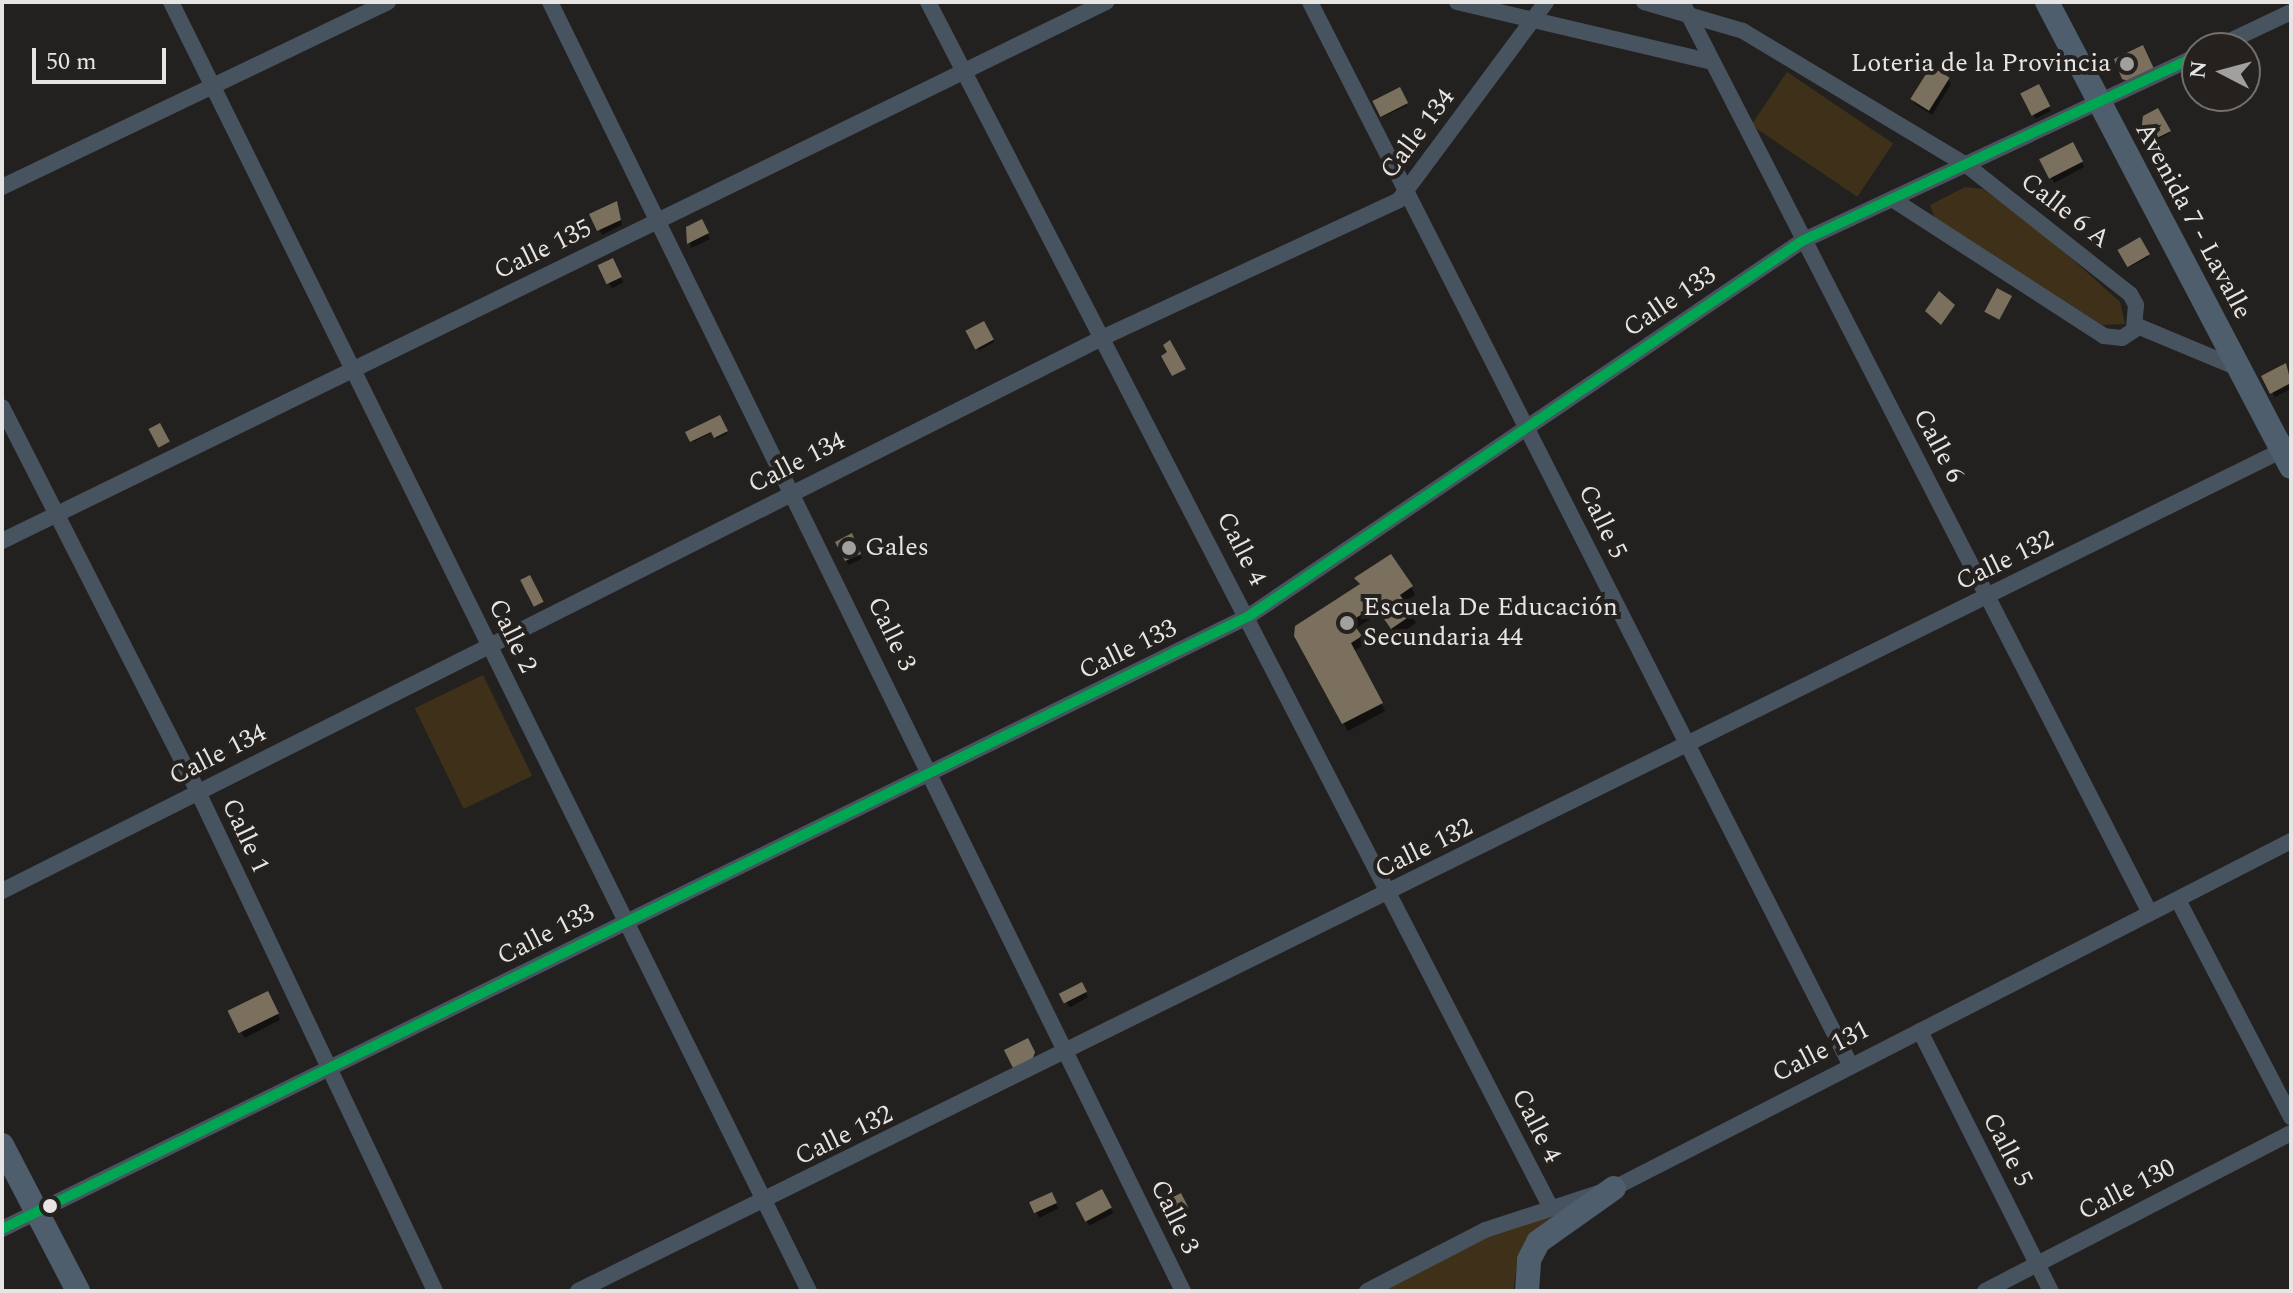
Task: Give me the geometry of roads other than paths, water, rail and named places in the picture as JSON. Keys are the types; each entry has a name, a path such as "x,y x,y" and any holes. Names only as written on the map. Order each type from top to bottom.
{"street":[{"name":"Calle 2","path":"171,2 809,1291"},
{"path":"2,187 388,2"},
{"name":"Calle 3","path":"550,2 933,773 1183,1291"},
{"name":"Calle 4","path":"928,2 1249,616 1550,1206"},
{"name":"Calle 135","path":"2,541 1106,2"},
{"name":"Calle 5","path":"1310,2 1529,427 1686,746 1850,1064"},
{"path":"1457,2 1708,61"},
{"name":"Calle 134","path":"2,891 794,491 1104,337 1406,193 1546,2"},
{"name":"Calle 6 A","path":"1644,2 1684,8 1743,31 1969,167 2130,294 2136,305 2135,325"},
{"name":"Avenida 7 - Lavalle","path":"2047,2 2288,455"},
{"name":"Calle 6","path":"1684,8 1708,61 1990,595 2150,913"},
{"path":"2249,32 2291,12"},
{"name":"Calle 133","path":"2,1229 329,1071 1249,616 1802,241 1969,167 2181,64"},
{"path":"1894,200 2104,336 2122,338 2135,325 2241,370"},
{"name":"Calle 1","path":"2,407 198,792 435,1291"},
{"name":"Calle 132","path":"578,1291 765,1202 1990,595 2288,455"},
{"name":"Calle 131","path":"1367,1291 1464,1239 1550,1206 1614,1188 1850,1064 2291,841"},
{"path":"2178,900 2291,1117"},
{"name":"Calle 5","path":"1920,1031 2051,1291"},
{"name":"Calle 130","path":"1985,1291 2291,1133"},
{"path":"2,1145 78,1291"},
{"path":"1527,1291 1529,1260 1538,1242 1614,1188"}],"place":[{"name":"Loteria de la Provincia","path":"2127,64"},
{"name":"Gales","path":"849,548"},
{"name":"Escuela De Educación Secundaria 44","path":"1347,623"}]}
